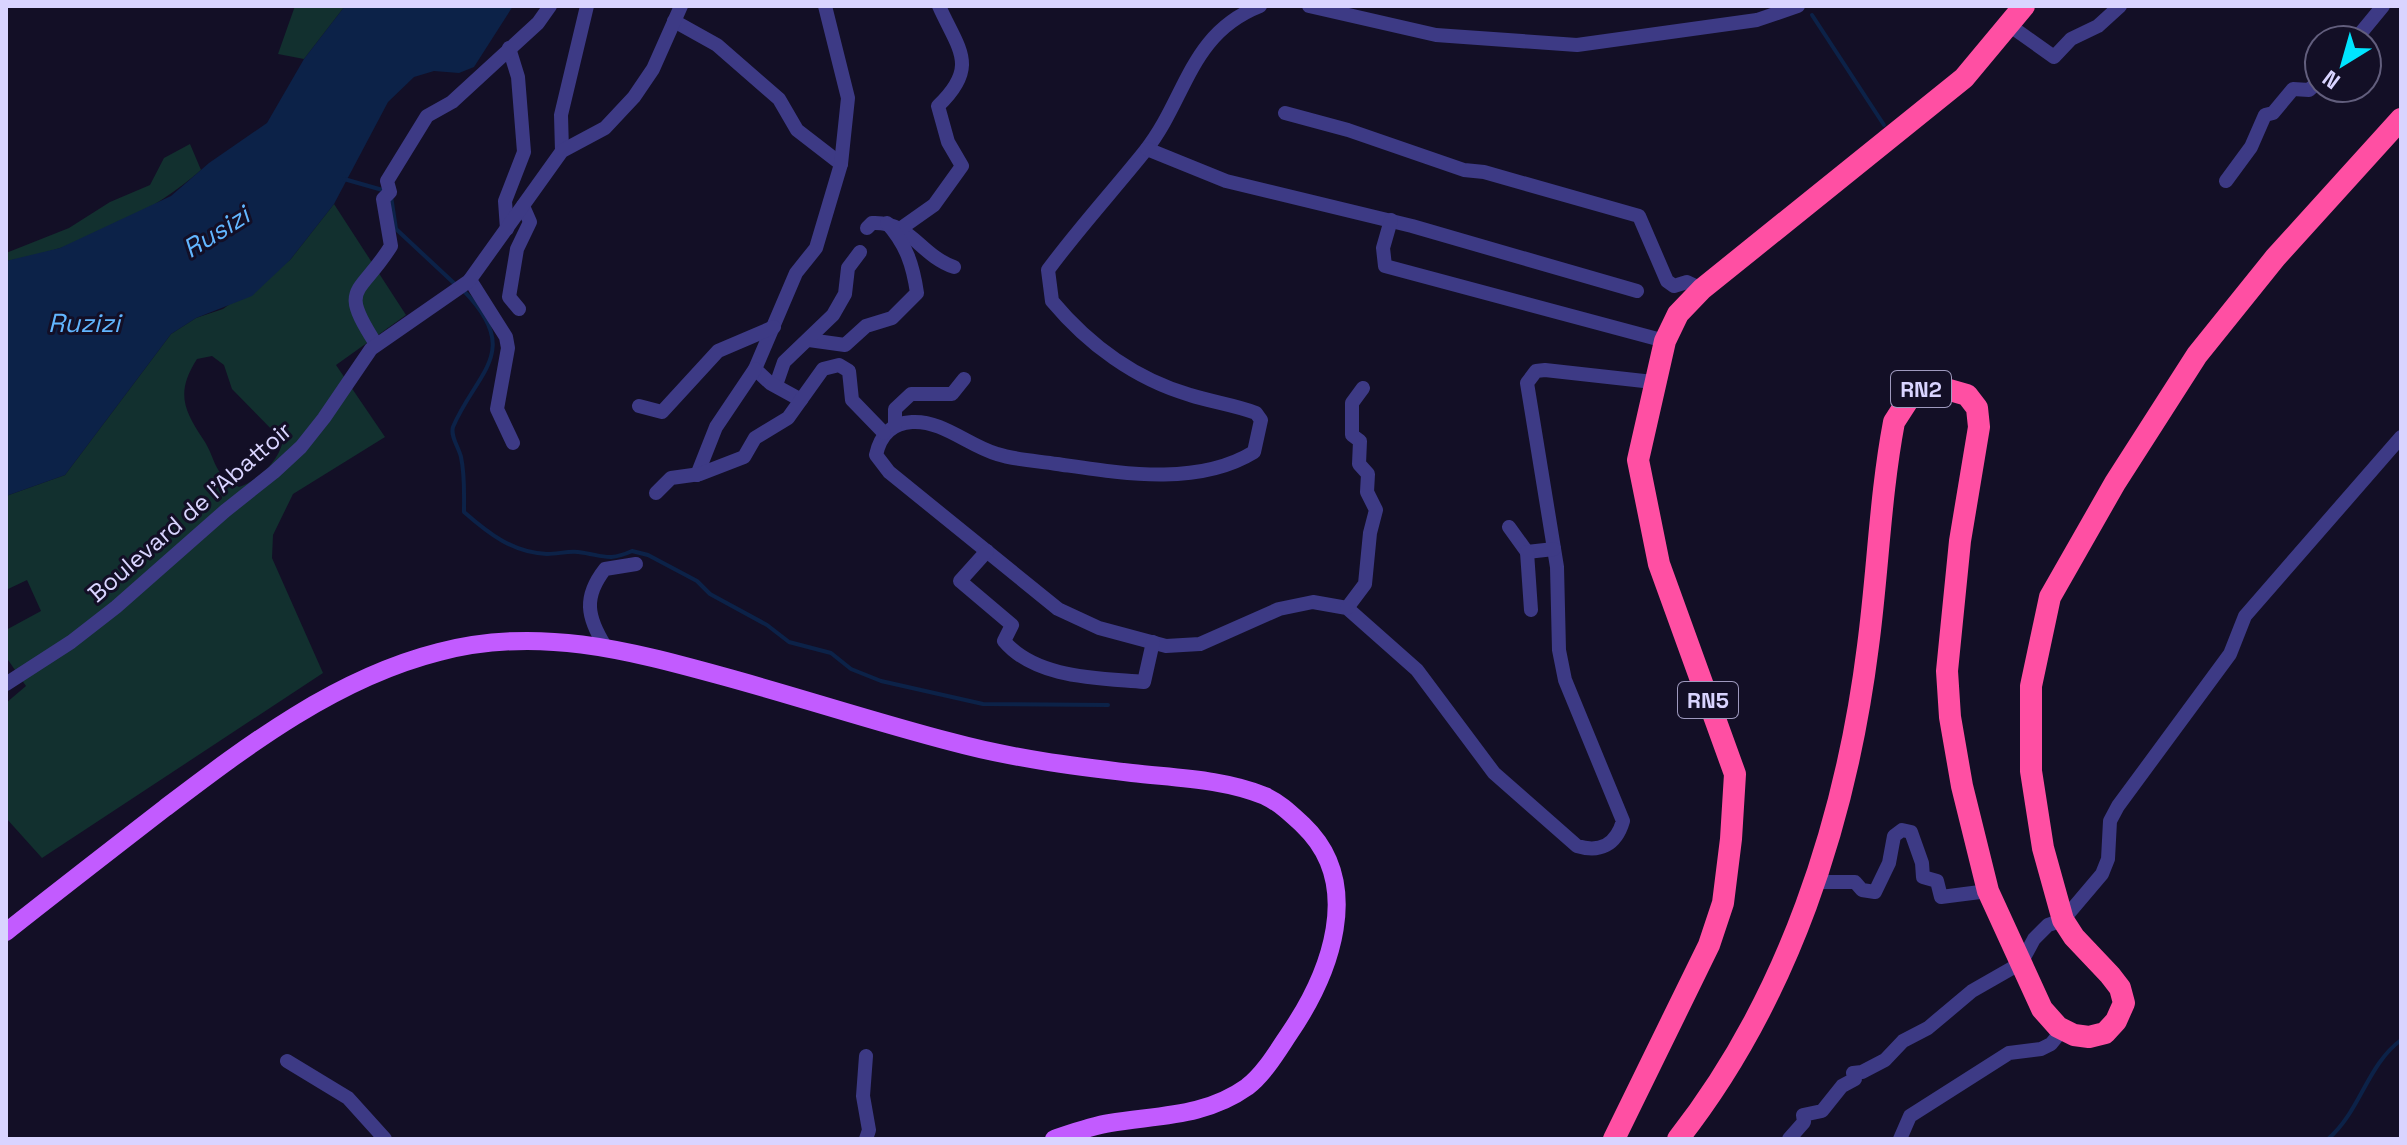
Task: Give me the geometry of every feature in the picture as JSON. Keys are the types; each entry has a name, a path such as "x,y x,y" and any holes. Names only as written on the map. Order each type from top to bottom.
{"highway":[{"name":"RN5","path":"1614,1139 1709,945 1723,903 1735,774 1659,564 1638,460 1653,382 1665,341 1678,314 1702,289 1964,78 2024,6"},
{"path":"2063,1029 2089,1037 2105,1033 2116,1021 2124,1003 2120,988 2063,920 2043,848 2031,771 2031,686 2050,597 2115,483 2197,355 2275,258 2401,119"},
{"name":"RN2","path":"1678,1139 1720,1084 1750,1032 1771,991 1815,878 1853,743 1868,646 1894,422 1914,391 1932,385 1967,395 1977,408 1978,417 1947,671 1950,717 1962,786 1988,891 2042,1009 2063,1029"}],"main road":[{"path":"6,932 221,766 328,696 386,668 440,651 512,638 605,646 996,753 1246,791 1284,807 1311,832 1328,857 1338,892 1336,924 1319,981 1298,1021 1250,1085 1205,1108 1172,1117 1107,1124 1054,1139"}],"street":[{"path":"376,344 355,311 355,295 391,246 383,199 390,192 387,181 427,116 452,102 538,23 550,6"},
{"path":"562,151 561,115 587,6"},
{"path":"513,443 497,409 508,348 506,337 463,286 562,151 605,128 626,107 653,69 681,6"},
{"path":"697,475 716,427 755,369 796,273 816,248 841,164 848,98 825,6"},
{"path":"894,226 934,205 962,166 948,142 938,106 963,72 962,51 939,6"},
{"path":"890,430 911,421 931,424 996,454 1147,475 1206,470 1238,462 1254,452 1261,420 1256,413 1187,395 1144,377 1114,359 1052,301 1048,270 1147,149 1212,35 1232,19 1260,6"},
{"path":"1309,6 1436,35 1577,45 1757,20 1798,6"},
{"path":"2009,25 2054,57 2071,39 2098,26 2120,6"},
{"path":"2368,24 2383,6"},
{"path":"674,21 727,53 779,99 797,130 841,164"},
{"path":"507,229 505,201 524,152 518,77 509,48"},
{"path":"2226,181 2251,147 2265,115 2273,113 2293,89 2303,90"},
{"path":"1285,113 1464,170 1484,172 1639,216 1667,281 1674,286 1687,282 1702,289"},
{"path":"1147,149 1226,181 1391,220 1637,291"},
{"path":"519,309 509,297 517,249 530,222 523,206"},
{"path":"1391,220 1383,248 1385,266 1665,341"},
{"path":"867,228 872,223 894,226 933,260 954,267"},
{"path":"809,340 845,345 866,326 892,318 917,293 915,270 894,226"},
{"path":"776,385 784,362 833,315 845,294 848,268 860,252"},
{"name":"Boulevard de l'Abattoir","path":"6,684 71,642 116,607 292,456 324,418 359,361 376,344 463,286"},
{"path":"639,406 662,412 718,351 774,327"},
{"path":"656,493 671,478 697,475 744,457 755,438 788,418 823,369 839,365 849,371 852,400 890,430"},
{"path":"755,369 801,400"},
{"path":"964,379 952,394 911,394 895,409 890,430 876,455 889,472 1058,609 1079,621 1166,646 1200,644 1279,609 1313,602 1347,608 1417,670 1494,773 1577,846 1593,851 1607,846 1619,836 1623,821 1565,680 1559,650 1554,549 1528,397 1529,376 1545,370 1653,382"},
{"path":"1347,608 1365,584 1370,533 1376,510 1367,492 1368,474 1359,464 1360,441 1352,435 1352,403 1363,388"},
{"path":"1789,1139 1804,1122 1803,1115 1822,1111 1842,1086 1855,1079 1853,1073 1885,1060 1903,1041 1928,1028 1972,991 2021,963 2034,939 2048,925 2063,920 2102,874 2108,859 2110,821 2118,806 2230,654 2245,616 2401,437"},
{"path":"1509,527 1527,552 1531,610"},
{"path":"1527,552 1554,549"},
{"path":"987,551 960,581 1012,625 1004,641 1018,653 1058,672 1144,682 1153,642"},
{"path":"605,646 589,615 591,591 605,569 636,564"},
{"path":"1815,878 1824,882 1855,882 1862,890 1875,892 1889,863 1894,836 1902,830 1911,832 1922,863 1923,877 1937,881 1941,897 1988,891"},
{"path":"1900,1139 1910,1116 2009,1053 2041,1049 2051,1044 2063,1029"},
{"path":"866,1056 863,1096 869,1130 866,1139"},
{"path":"287,1061 348,1098 385,1139"}],"green space":[{"path":"295,6 345,6 304,59 278,54"},
{"path":"190,144 201,170 158,202 84,240 6,261 6,253 69,228 110,202 150,185 164,158"},
{"path":"334,204 406,315 336,365 385,437 293,494 273,535 272,558 323,673 42,858 6,818 6,703 26,686 6,657 6,630 41,611 27,580 6,590 6,496 65,475 171,334 196,318 223,309 290,260","holes":["212,356 224,365 232,389 282,440 278,455 267,469 239,487 219,472 185,400 186,381 197,359"]}],"water":[{"name":"Ruzizi","path":"345,6 513,6 474,67 459,73 434,71 414,77 388,102 334,204 290,260 252,296 196,318 171,334 65,475 6,496 6,261 60,248 171,196 209,163 267,123 304,59"}],"waterway":[{"path":"1812,15 1884,125"},
{"path":"344,179 386,191"},
{"path":"391,196 396,229 456,285"},
{"path":"463,290 481,311 493,346 490,361 453,427 453,434 462,464 464,512 492,534 512,546 535,553 578,552 611,557 632,551 648,555 697,581 710,594 767,625 789,642 831,653 851,669 881,681 983,704 1108,705"},
{"path":"2328,1139 2348,1116 2380,1062 2401,1040"}],"water label":[{"name":"Rusizi","path":"216,232"}]}
